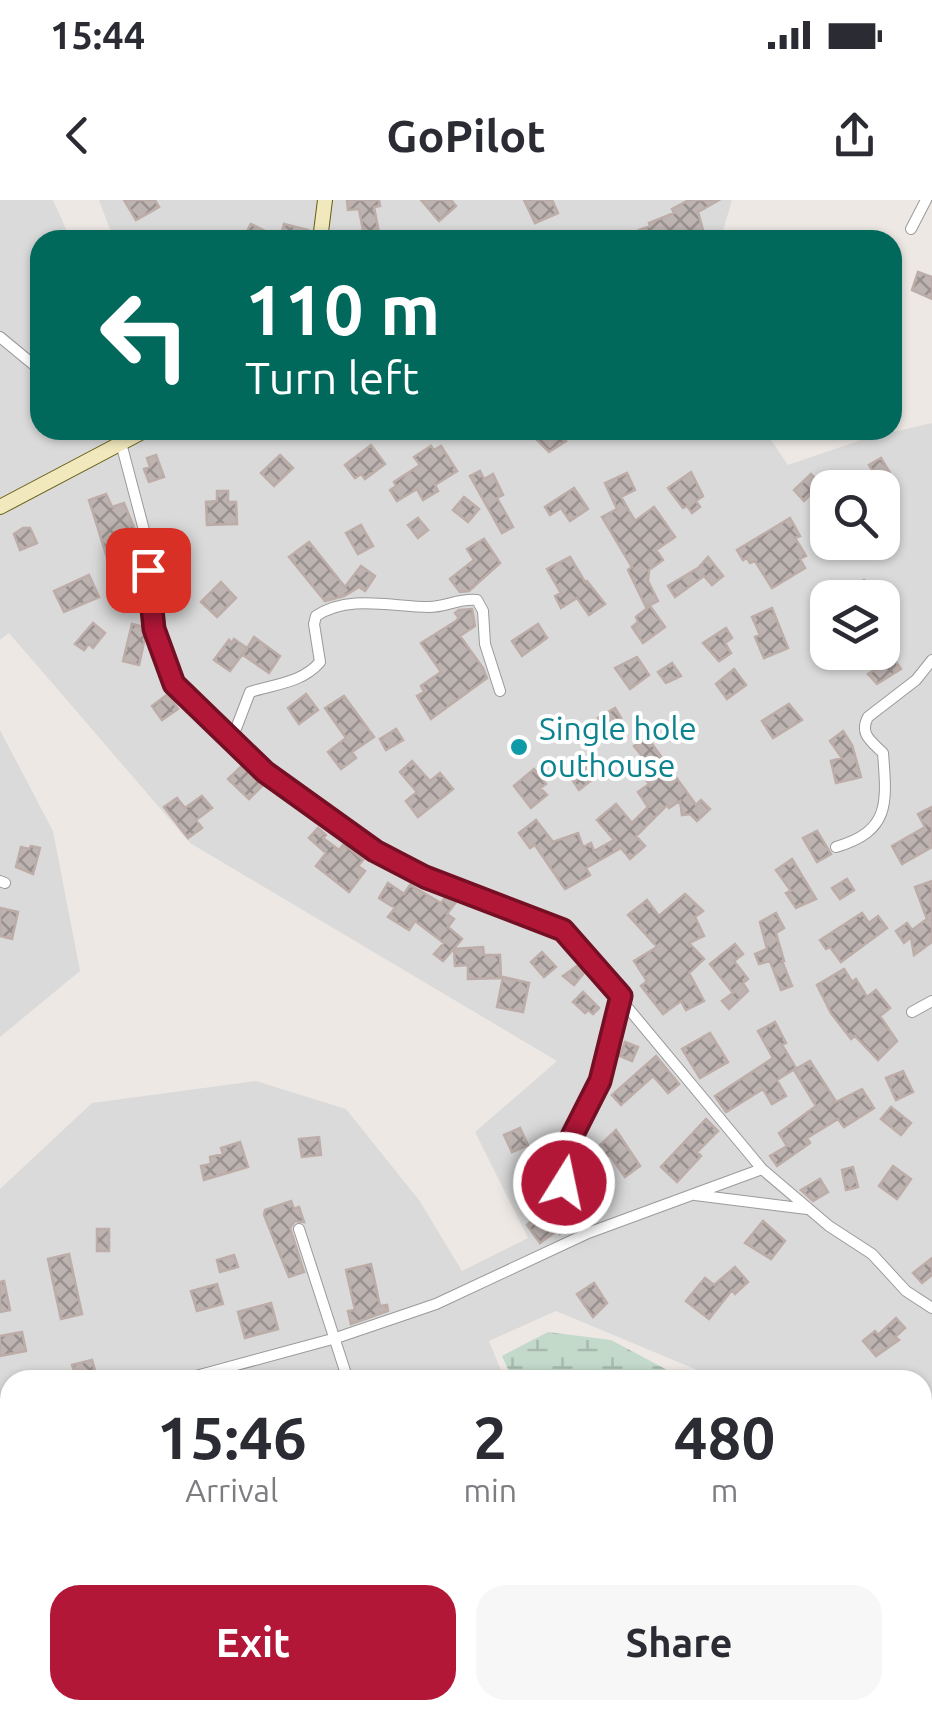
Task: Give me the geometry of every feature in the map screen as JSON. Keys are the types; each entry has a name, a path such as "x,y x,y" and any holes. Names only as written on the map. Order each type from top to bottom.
{"main road":[{"path":"321,230 324,200"},
{"path":"0,507 110,440"}],"street":[{"path":"912,228 926,200"},
{"path":"0,338 30,362"},
{"path":"118,440 145,534 154,629 174,684 265,772 375,851 425,877 563,930 762,1169 808,1209 872,1254 906,1291 932,1308"},
{"path":"232,739 250,692 310,674 320,662 316,616 345,606 406,603 430,607 463,599 477,600 483,611 484,644 500,692"},
{"path":"836,847 864,839 883,813 883,753 866,736 864,726 868,717 916,680 932,660"},
{"path":"588,1233 564,1183 562,1156 600,1081 621,996"},
{"path":"912,1012 932,1000"},
{"path":"218,1370 336,1338 436,1304 588,1233 762,1169"},
{"path":"693,1195 808,1209"},
{"path":"300,1228 336,1338 342,1370"}],"shaded area":[{"path":"0,200 53,200 66,230 30,230 30,440 771,440 788,465 861,440 902,440 902,430 932,423 932,1370 697,1370 556,1311 489,1341 501,1370 0,1370 0,1189 92,1103 256,1081 346,1109 419,1200 462,1271 528,1238 475,1132 557,1061 190,843 9,633 0,640"},
{"path":"99,200 325,200 319,230 110,230"},
{"path":"333,200 732,200 723,230 324,230"},
{"path":"0,730 53,831 80,971 0,1037"}],"green space":[{"path":"548,1332 611,1340 667,1370 508,1370 502,1356"}],"building":[{"path":"124,200 155,200 159,207 136,220"},
{"path":"347,200 379,200 380,206 374,207 378,230 363,230 359,209 348,210"},
{"path":"421,200 451,200 456,206 439,221"},
{"path":"524,200 552,200 558,213 535,223"},
{"path":"689,200 719,200 698,212 703,230 639,230 674,213 672,209"},
{"path":"284,224 308,230 282,230"},
{"path":"918,272 932,277 932,299 912,290"},
{"path":"537,440 565,440 566,441 549,452"},
{"path":"371,445 385,464 365,479 361,474 355,478 345,465"},
{"path":"431,446 434,450 441,446 457,471 435,485 438,491 423,500 417,489 397,501 390,490 396,486 394,482 420,465 414,457"},
{"path":"156,455 164,477 149,482 144,469 150,467 147,458"},
{"path":"280,455 293,468 274,486 261,473"},
{"path":"881,458 888,470 872,470 869,465"},
{"path":"480,471 484,479 493,474 503,495 497,498 513,527 502,533 470,476"},
{"path":"691,472 703,496 696,501 700,507 692,513 687,506 683,508 668,488"},
{"path":"627,473 635,490 621,497 635,521 654,507 675,537 656,550 663,560 649,570 648,581 658,601 646,607 628,570 632,567 602,517 617,509 605,483"},
{"path":"810,475 810,495 804,501 794,490"},
{"path":"574,488 588,509 570,521 561,508 550,515 545,507"},
{"path":"217,491 228,491 228,502 236,502 237,524 207,525 206,502 217,501"},
{"path":"106,494 112,507 124,503 135,530 116,538 121,556 135,552 142,598 122,604 118,592 122,587 117,589 89,500"},
{"path":"464,497 479,509 468,522 453,510"},
{"path":"418,518 428,530 418,538 408,525"},
{"path":"790,518 800,536 795,538 806,556 800,559 805,568 772,588 755,561 743,560 737,550"},
{"path":"361,525 373,546 358,554 346,533"},
{"path":"30,528 37,543 20,550 14,534"},
{"path":"484,539 500,563 469,591 460,592 450,579 474,560 467,549"},
{"path":"309,542 345,587 361,566 375,576 365,591 359,587 325,601 289,557"},
{"path":"570,557 605,604 589,615 577,598 561,608 555,596 561,593 547,569"},
{"path":"708,557 723,576 712,585 704,576 675,597 668,586 698,568"},
{"path":"89,575 99,597 64,612 54,591"},
{"path":"221,582 236,598 217,617 201,602"},
{"path":"650,606 665,627 643,643 632,627 638,622 636,617"},
{"path":"772,608 788,648 764,658 752,617"},
{"path":"472,609 475,626 460,636 487,678 431,719 417,696 424,692 421,686 441,672 421,643 456,621 459,618 455,613 459,610"},
{"path":"93,623 105,633 93,648 89,644 84,650 75,644"},
{"path":"132,624 145,627 139,665 123,661"},
{"path":"538,624 547,638 522,656 512,641"},
{"path":"726,628 732,638 725,643 731,653 719,661 703,643"},
{"path":"254,637 280,656 269,673 243,655"},
{"path":"234,639 247,648 230,671 214,660"},
{"path":"637,657 649,675 630,689 615,668"},
{"path":"672,663 681,676 666,683 658,672"},
{"path":"734,669 746,685 727,699 716,684"},
{"path":"874,670 899,670 877,684 868,674"},
{"path":"168,694 178,709 162,720 152,706"},
{"path":"306,694 318,710 299,724 288,708"},
{"path":"344,696 374,737 352,752 356,758 341,769 328,752 346,738 325,708"},
{"path":"789,704 802,720 773,738 762,721"},
{"path":"615,708 621,718 612,722 615,727 606,732 598,718"},
{"path":"396,729 403,740 386,750 380,739"},
{"path":"843,731 852,745 861,777 836,783 831,761 842,758 830,741"},
{"path":"647,737 696,805 701,800 710,809 697,821 690,814 682,815 680,801 669,808 667,805 636,836 645,846 630,859 621,848 586,868 590,875 565,889 535,845 530,848 519,833 536,820 553,842 578,833 583,847 591,843 594,851 614,840 597,820 616,804 632,823 648,807 638,792 649,784 644,777 653,770 634,746"},
{"path":"412,761 430,781 440,773 453,789 418,817 406,801 417,792 400,772"},
{"path":"597,761 604,770 579,790 571,778"},
{"path":"244,764 265,783 249,799 228,779"},
{"path":"534,769 546,784 540,788 547,795 531,808 514,786"},
{"path":"202,796 212,808 196,820 202,828 188,838 164,807 177,798 185,808"},
{"path":"932,807 932,847 902,864 892,846 925,827 918,814"},
{"path":"318,828 326,835 323,838 339,850 344,844 363,860 358,866 365,871 349,892 316,866 326,853 309,838"},
{"path":"817,831 831,854 817,862 803,838"},
{"path":"21,847 40,848 33,874 16,867"},
{"path":"792,859 816,899 796,908 786,893 791,891 776,870"},
{"path":"847,879 854,890 840,899 832,888"},
{"path":"932,881 932,942 914,955 911,937 904,943 896,931 907,923 912,930 927,919 915,887"},
{"path":"388,883 404,894 410,885 441,903 447,895 456,902 447,914 454,919 448,927 462,939 443,961 434,954 444,943 415,921 409,930 388,917 395,908 379,898"},
{"path":"685,894 703,911 695,917 704,936 689,943 704,959 689,973 704,1001 686,1010 681,1001 663,1014 641,986 647,981 634,961 657,947 628,915 647,900 659,916"},
{"path":"0,908 18,912 12,939 0,936"},
{"path":"776,913 784,928 776,933 792,986 781,990 770,961 759,964 755,954 767,949 760,922"},
{"path":"862,913 869,923 878,916 887,928 841,962 820,940"},
{"path":"735,944 743,954 734,961 748,979 743,983 748,991 729,1009 722,1001 733,993 710,964"},
{"path":"483,947 484,955 500,955 501,978 468,979 468,965 455,966 454,949"},
{"path":"542,952 556,967 544,977 531,962"},
{"path":"577,966 584,973 574,985 563,976"},
{"path":"844,969 867,997 876,990 890,1008 880,1016 897,1041 878,1060 855,1036 851,1039 831,1013 817,985"},
{"path":"503,977 529,983 523,1012 497,1007"},
{"path":"583,992 599,1008 593,1014 588,1010 585,1013 573,1002"},
{"path":"775,1022 786,1043 782,1045 796,1068 777,1080 786,1096 772,1104 763,1089 726,1112 715,1096 773,1058 758,1031"},
{"path":"710,1033 728,1062 700,1078 682,1049"},
{"path":"625,1042 638,1047 632,1061 620,1056"},
{"path":"656,1056 679,1084 668,1093 653,1076 621,1105 612,1095"},
{"path":"810,1061 835,1100 832,1104 862,1089 874,1108 844,1127 838,1119 807,1138 810,1143 777,1166 770,1156 787,1146 779,1133 816,1106 794,1070"},
{"path":"903,1071 913,1092 896,1100 886,1078"},
{"path":"891,1107 911,1123 901,1135 881,1119"},
{"path":"706,1119 718,1131 697,1152 701,1156 677,1182 661,1167"},
{"path":"520,1128 528,1145 512,1152 504,1135"},
{"path":"616,1130 640,1166 625,1177 609,1154 602,1161 593,1152"},
{"path":"319,1137 321,1155 302,1157 299,1139"},
{"path":"240,1142 248,1167 204,1180 201,1166 211,1164 210,1157 223,1154 221,1148"},
{"path":"893,1166 911,1179 897,1199 879,1186"},
{"path":"853,1167 858,1187 846,1190 842,1170"},
{"path":"820,1179 828,1192 813,1201 801,1190"},
{"path":"556,1198 574,1224 540,1243 527,1225"},
{"path":"291,1201 294,1209 299,1207 304,1222 295,1221 290,1228 304,1272 289,1277 264,1215 265,1210"},
{"path":"763,1221 785,1241 771,1259 745,1243"},
{"path":"97,1229 109,1229 109,1251 97,1251"},
{"path":"69,1254 82,1314 61,1319 48,1259"},
{"path":"234,1255 238,1267 220,1272 217,1260"},
{"path":"932,1258 932,1275 922,1283 913,1273"},
{"path":"371,1264 380,1306 387,1305 388,1311 351,1324 348,1311 355,1310 346,1270"},
{"path":"735,1267 748,1282 735,1294 732,1290 709,1319 686,1301 705,1278 714,1285"},
{"path":"4,1281 10,1310 0,1312 0,1282"},
{"path":"594,1283 607,1303 593,1317 577,1294"},
{"path":"217,1284 223,1304 197,1311 191,1291"},
{"path":"271,1303 278,1329 245,1338 238,1312"},
{"path":"896,1318 905,1328 895,1337 899,1340 876,1356 863,1341 875,1331 878,1335"},
{"path":"22,1332 26,1351 0,1356 0,1336"},
{"path":"92,1360 95,1370 74,1370 72,1365"}],"place":[{"name":"Single hole outhouse","path":"519,747"}],"route":[{"path":"148,570 154,629 174,684 265,772 375,851 425,877 563,930 621,996 600,1081 562,1156 564,1183"}]}
